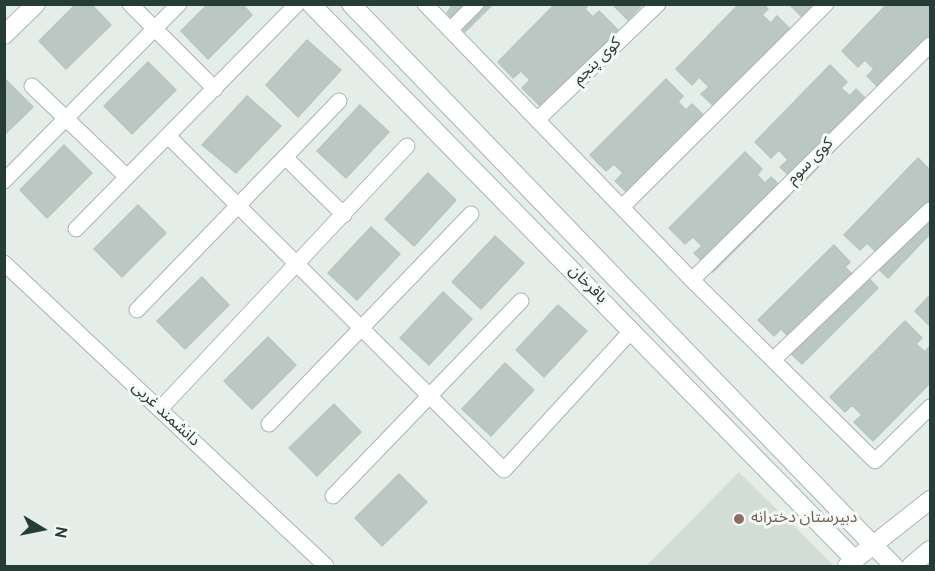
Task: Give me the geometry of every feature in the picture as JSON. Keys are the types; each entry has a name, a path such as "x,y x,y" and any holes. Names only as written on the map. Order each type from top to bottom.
{"street":[{"path":"4,35 36,4"},
{"path":"130,4 215,89"},
{"path":"4,181 179,4"},
{"path":"76,229 297,4"},
{"name":"باقرخان","path":"311,4 632,330 855,564"},
{"name":"باقرخان","path":"351,4 894,567"},
{"path":"425,4 692,280 875,461 930,407"},
{"path":"450,30 476,4"},
{"name":"کوی پنجم","path":"537,120 658,4"},
{"path":"622,207 826,4"},
{"name":"کوی سوم","path":"692,280 930,45"},
{"path":"32,86 127,177"},
{"path":"137,310 339,102"},
{"path":"168,136 362,328 429,398 504,470 632,330"},
{"path":"160,409 298,265 407,146"},
{"path":"285,157 344,215"},
{"path":"773,360 930,210"},
{"path":"269,424 471,214"},
{"name":"دانشمند غربی","path":"4,263 326,567"},
{"path":"333,496 521,301"},
{"path":"855,564 873,545 930,500"},
{"path":"911,567 930,550"}],"shaded area":[{"name":"دبیرستان دخترانه","path":"739,472 834,566 646,566"}],"building":[{"path":"76,4 91,4 111,25 66,69 39,41"},
{"path":"208,4 242,4 252,15 208,59 181,31"},
{"path":"453,4 493,4 465,32 447,13"},
{"path":"555,4 589,4 585,9 593,17 599,11 618,30 541,107 522,88 530,80 521,71 513,78 498,62"},
{"path":"612,4 643,4 628,20"},
{"path":"739,4 763,4 768,9 762,15 771,23 777,16 796,35 721,113 701,94 709,87 699,77 692,85 676,69"},
{"path":"789,4 824,4 807,22"},
{"path":"887,4 930,4 930,49 886,95 867,76 874,69 865,60 858,67 842,51"},
{"path":"307,40 341,70 298,117 266,85"},
{"path":"148,62 176,90 132,134 104,106"},
{"path":"830,65 847,82 841,88 850,96 856,89 875,108 800,186 780,167 788,160 779,150 771,158 755,142"},
{"path":"666,79 683,96 678,102 686,110 692,104 711,122 634,199 615,181 623,173 614,164 606,171 590,155"},
{"path":"4,80 33,107 4,135"},
{"path":"247,96 281,126 236,173 202,145"},
{"path":"360,105 389,132 346,178 317,151"},
{"path":"64,145 92,173 47,218 20,190"},
{"path":"745,152 762,169 757,175 765,183 771,177 790,195 713,272 694,253 702,246 693,237 685,244 669,228"},
{"path":"918,158 930,170 930,234 888,278 869,260 876,252 867,243 860,250 844,235"},
{"path":"428,173 456,200 414,246 385,219"},
{"path":"138,205 166,233 122,277 94,249"},
{"path":"371,227 400,254 357,300 328,273"},
{"path":"495,236 524,263 481,309 452,282"},
{"path":"834,245 850,262 845,267 853,275 860,269 878,288 802,364 783,346 790,338 781,329 774,336 758,320"},
{"path":"202,277 229,305 185,349 157,321"},
{"path":"443,292 472,319 429,365 400,338"},
{"path":"930,295 930,326 915,311"},
{"path":"558,305 587,331 544,377 516,350"},
{"path":"905,321 922,338 916,344 925,352 930,346 930,383 873,441 854,422 862,415 852,405 845,412 830,397"},
{"path":"268,337 296,365 252,409 224,381"},
{"path":"505,363 534,390 491,436 462,409"},
{"path":"334,404 361,432 317,476 289,448"},
{"path":"399,474 427,502 382,546 355,518"}],"place":[{"name":"دبیرستان دخترانه","path":"739,519"}]}
